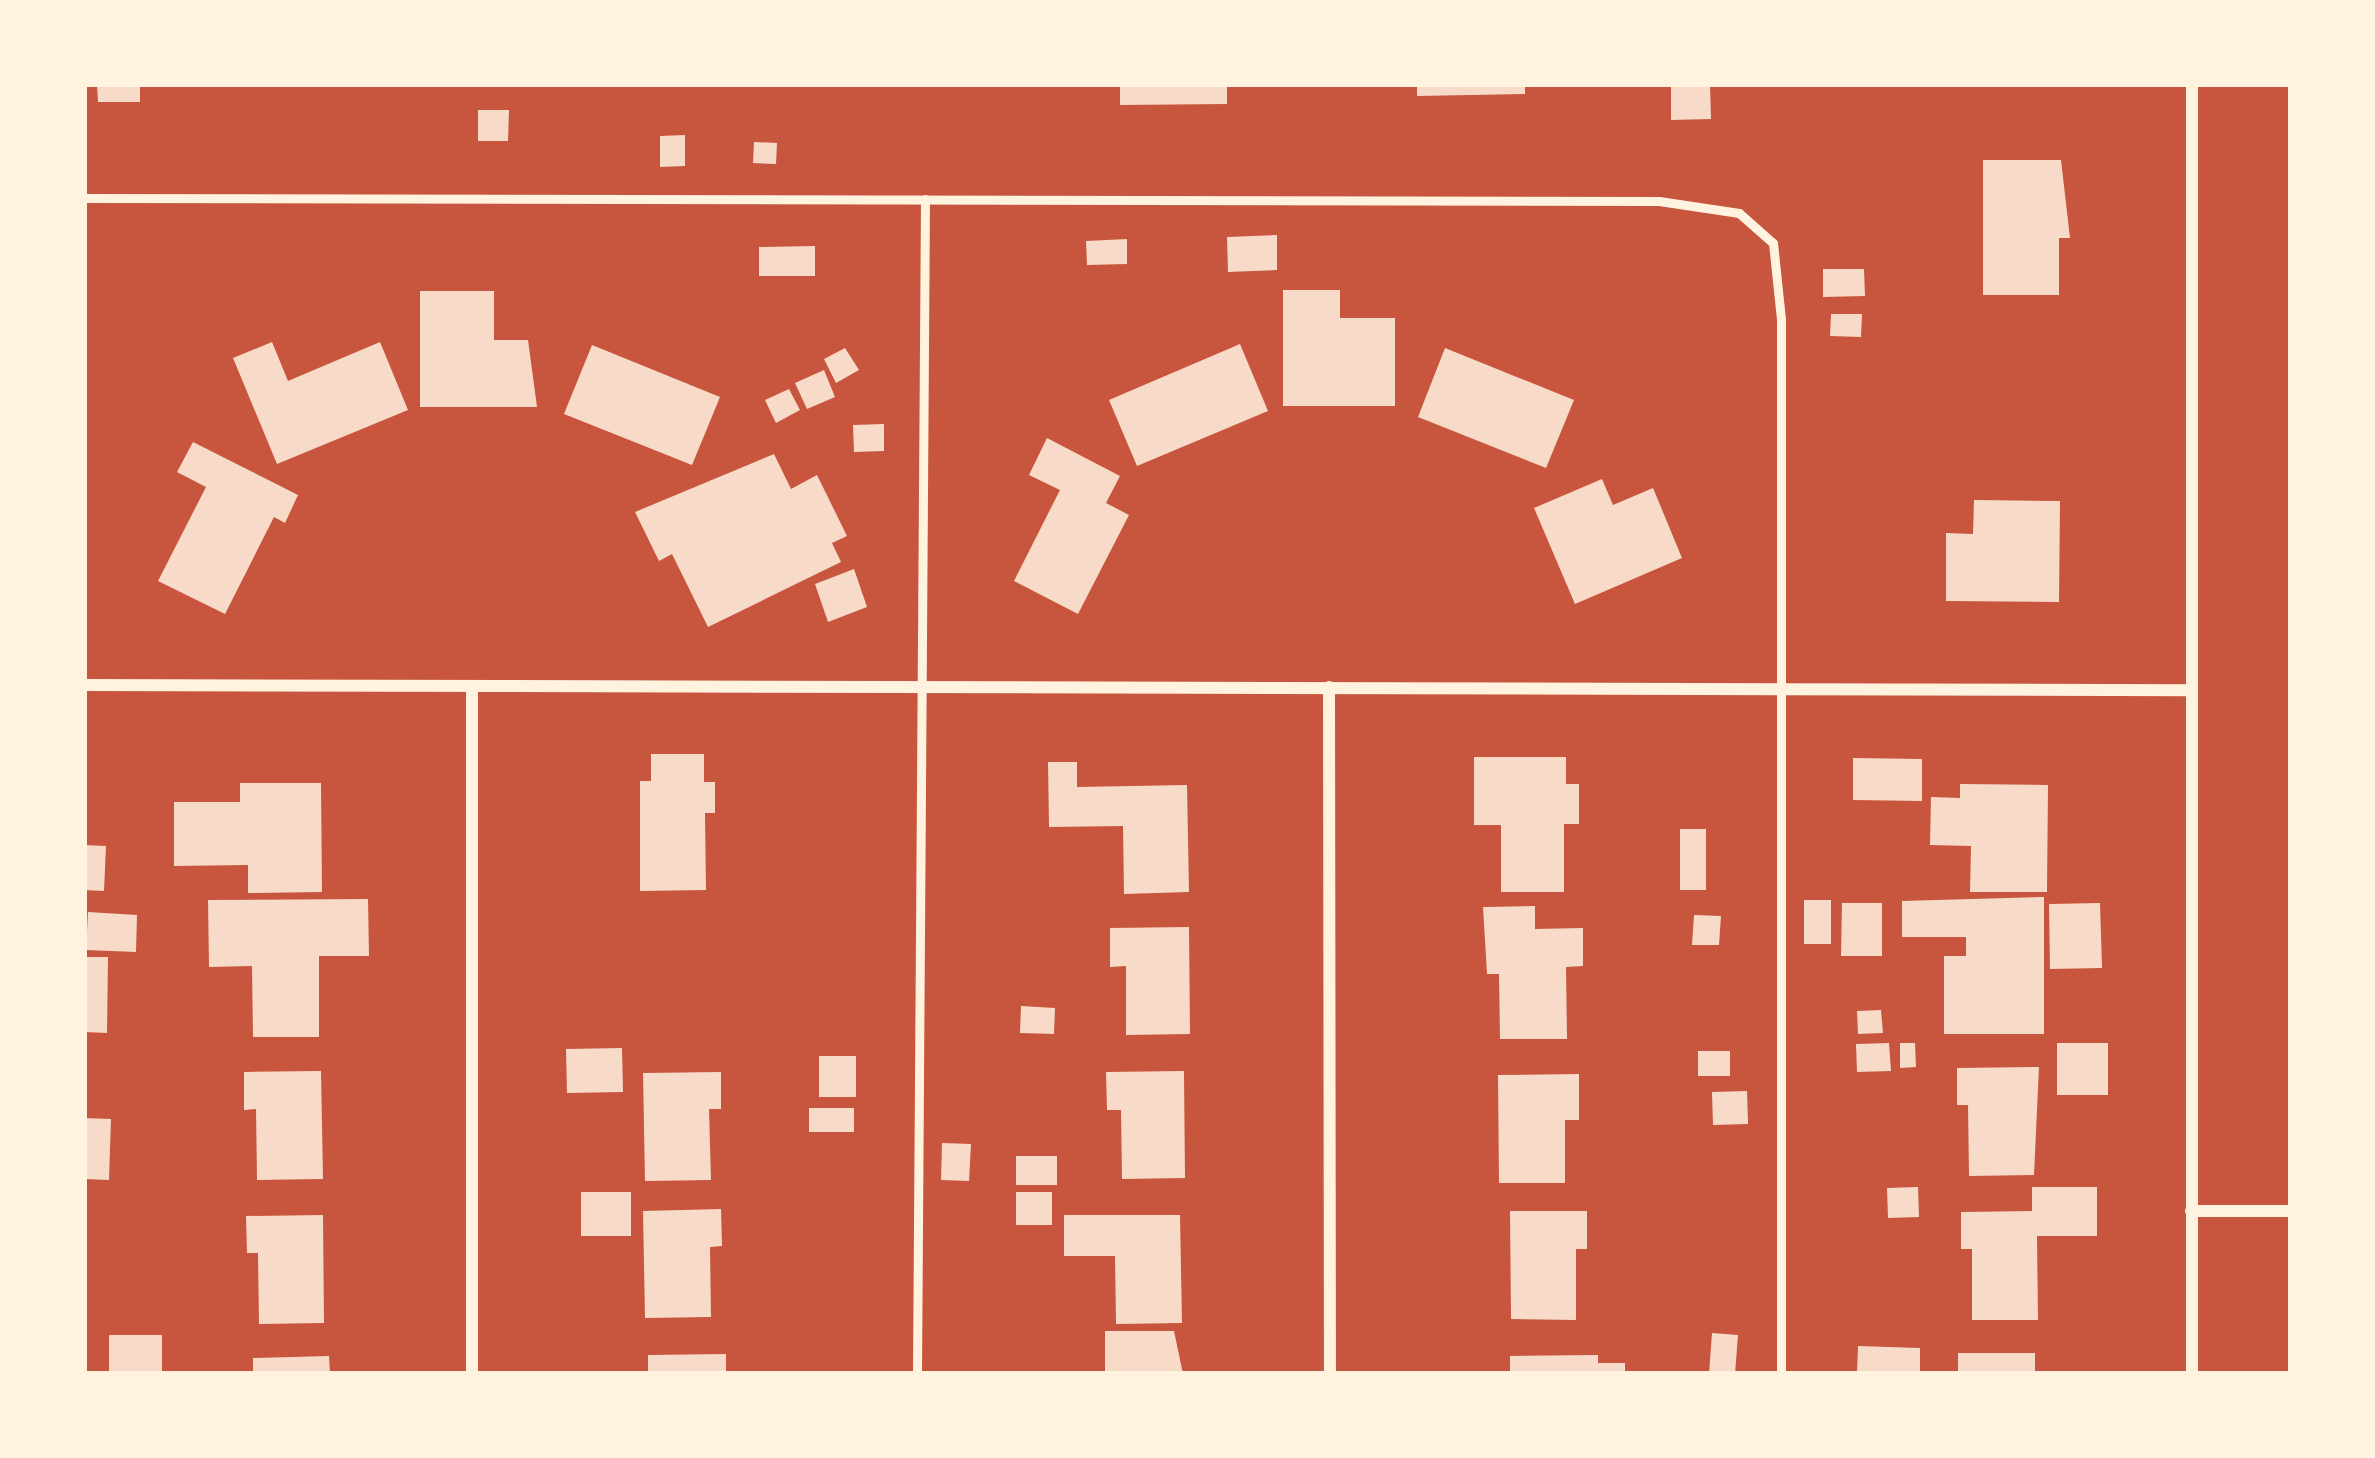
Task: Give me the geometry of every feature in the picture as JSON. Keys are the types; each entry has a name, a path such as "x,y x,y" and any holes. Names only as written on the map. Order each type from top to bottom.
{"street":[{"path":"2192,84 2192,1374"},
{"path":"84,685 917,692 1329,687 2192,690"},
{"path":"472,686 472,1374"},
{"path":"1329,687 1330,1374"},
{"path":"2191,1210 2291,1210"}],"lane":[{"path":"84,198 1659,201 1739,213 1773,242 1781,319 1781,1374"},
{"path":"917,1374 917,692 925,199"}],"building":[{"path":"97,84 140,84 140,102 98,102"},
{"path":"1120,84 1227,84 1227,104 1120,105"},
{"path":"1417,84 1525,84 1525,94 1417,96"},
{"path":"1671,84 1710,84 1711,119 1671,120"},
{"path":"478,110 509,110 508,141 478,141"},
{"path":"685,135 685,166 660,167 660,136"},
{"path":"754,142 777,143 776,164 753,163"},
{"path":"1983,160 2061,160 2070,238 2059,238 2059,295 1983,295"},
{"path":"1277,235 1277,270 1228,272 1227,237"},
{"path":"1127,239 1127,264 1087,265 1086,241"},
{"path":"815,246 815,276 759,276 759,247"},
{"path":"1823,269 1864,269 1865,296 1823,297"},
{"path":"1283,290 1340,290 1340,318 1395,318 1395,406 1283,406"},
{"path":"420,291 494,291 494,340 528,340 537,407 420,407"},
{"path":"1831,314 1862,314 1861,337 1830,336"},
{"path":"272,342 288,381 380,342 408,410 277,464 233,358"},
{"path":"1240,344 1268,411 1137,466 1109,400"},
{"path":"592,345 720,397 692,465 564,414"},
{"path":"845,348 859,370 836,383 824,359"},
{"path":"1445,348 1574,400 1546,468 1418,417"},
{"path":"824,370 835,397 807,409 795,383"},
{"path":"789,389 800,410 776,423 765,400"},
{"path":"884,424 884,451 854,452 853,425"},
{"path":"1047,438 1120,476 1106,503 1129,515 1078,614 1014,581 1060,490 1029,475"},
{"path":"193,442 298,495 285,523 274,517 225,614 158,581 206,487 177,472"},
{"path":"774,454 791,489 817,475 847,536 832,543 841,562 708,627 672,554 659,561 635,512"},
{"path":"1602,479 1613,505 1653,488 1682,558 1575,604 1534,508"},
{"path":"1974,500 2060,501 2059,602 1946,601 1946,533 1973,534"},
{"path":"854,569 867,607 828,622 815,584"},
{"path":"651,754 704,754 704,782 715,782 715,813 705,813 706,890 640,891 640,781 651,781"},
{"path":"1474,757 1566,757 1566,784 1579,784 1579,824 1564,824 1564,892 1501,892 1501,825 1474,825"},
{"path":"1853,758 1922,759 1922,801 1853,800"},
{"path":"1048,762 1077,762 1077,787 1187,785 1189,892 1124,894 1123,826 1049,827"},
{"path":"240,783 321,783 322,892 248,893 248,865 174,866 174,802 240,802"},
{"path":"1960,784 2048,785 2047,892 1970,892 1971,846 1930,845 1931,797 1960,798"},
{"path":"1680,829 1706,829 1706,890 1680,890"},
{"path":"84,845 106,846 104,891 84,890"},
{"path":"2044,897 2044,1034 1944,1034 1944,956 1966,956 1966,937 1902,937 1902,901"},
{"path":"368,899 369,956 319,956 319,1037 253,1037 252,966 209,967 208,900"},
{"path":"1804,900 1831,900 1831,944 1804,944"},
{"path":"1842,903 1882,903 1882,956 1841,956"},
{"path":"2100,903 2102,968 2050,969 2049,904"},
{"path":"1535,906 1535,929 1583,928 1583,966 1566,967 1567,1039 1500,1039 1499,974 1487,974 1483,907"},
{"path":"88,912 137,915 136,952 86,950"},
{"path":"1694,915 1721,916 1719,945 1692,945"},
{"path":"1189,927 1190,1034 1126,1035 1126,966 1110,967 1110,928"},
{"path":"84,957 108,957 107,1033 84,1032"},
{"path":"1021,1006 1055,1008 1054,1034 1020,1033"},
{"path":"1881,1010 1883,1033 1858,1034 1857,1011"},
{"path":"1889,1043 1891,1071 1857,1072 1856,1044"},
{"path":"1900,1043 1915,1043 1916,1067 1900,1068"},
{"path":"2057,1043 2108,1043 2108,1095 2057,1095"},
{"path":"622,1048 623,1092 567,1093 566,1049"},
{"path":"1698,1051 1730,1051 1730,1076 1698,1076"},
{"path":"819,1056 856,1056 856,1097 819,1097"},
{"path":"2039,1067 2034,1175 1969,1176 1968,1105 1957,1105 1957,1068"},
{"path":"321,1071 323,1179 257,1180 256,1109 244,1110 244,1072"},
{"path":"1184,1071 1185,1178 1122,1179 1121,1110 1107,1110 1106,1072"},
{"path":"721,1072 721,1109 709,1109 711,1180 645,1181 643,1073"},
{"path":"1579,1074 1579,1120 1565,1120 1565,1183 1499,1183 1498,1075"},
{"path":"1747,1091 1748,1124 1713,1125 1712,1092"},
{"path":"809,1108 854,1108 854,1132 809,1132"},
{"path":"84,1118 111,1119 109,1180 84,1179"},
{"path":"942,1143 971,1144 969,1181 941,1180"},
{"path":"1016,1156 1057,1156 1057,1185 1016,1185"},
{"path":"1918,1187 1919,1217 1888,1218 1887,1188"},
{"path":"2032,1187 2097,1187 2097,1236 2037,1236 2038,1320 1972,1320 1972,1249 1961,1249 1961,1212 2032,1211"},
{"path":"581,1192 631,1192 631,1236 581,1236"},
{"path":"1016,1192 1052,1192 1052,1225 1016,1225"},
{"path":"721,1209 722,1246 710,1247 711,1317 645,1318 643,1211"},
{"path":"1510,1211 1587,1211 1587,1249 1576,1249 1576,1320 1511,1319"},
{"path":"323,1215 324,1323 259,1324 258,1253 247,1253 246,1216"},
{"path":"1064,1215 1180,1215 1182,1323 1116,1324 1115,1256 1064,1256"},
{"path":"1105,1331 1174,1331 1183,1374 1105,1374"},
{"path":"1712,1333 1738,1335 1735,1374 1709,1374"},
{"path":"109,1335 162,1335 162,1374 109,1374"},
{"path":"1858,1346 1920,1348 1920,1374 1857,1374"},
{"path":"1958,1353 2035,1353 2035,1374 1958,1374"},
{"path":"726,1354 726,1374 648,1374 648,1355"},
{"path":"1598,1355 1598,1363 1625,1363 1625,1374 1510,1374 1510,1356"},
{"path":"329,1356 330,1374 253,1374 253,1358"}]}
